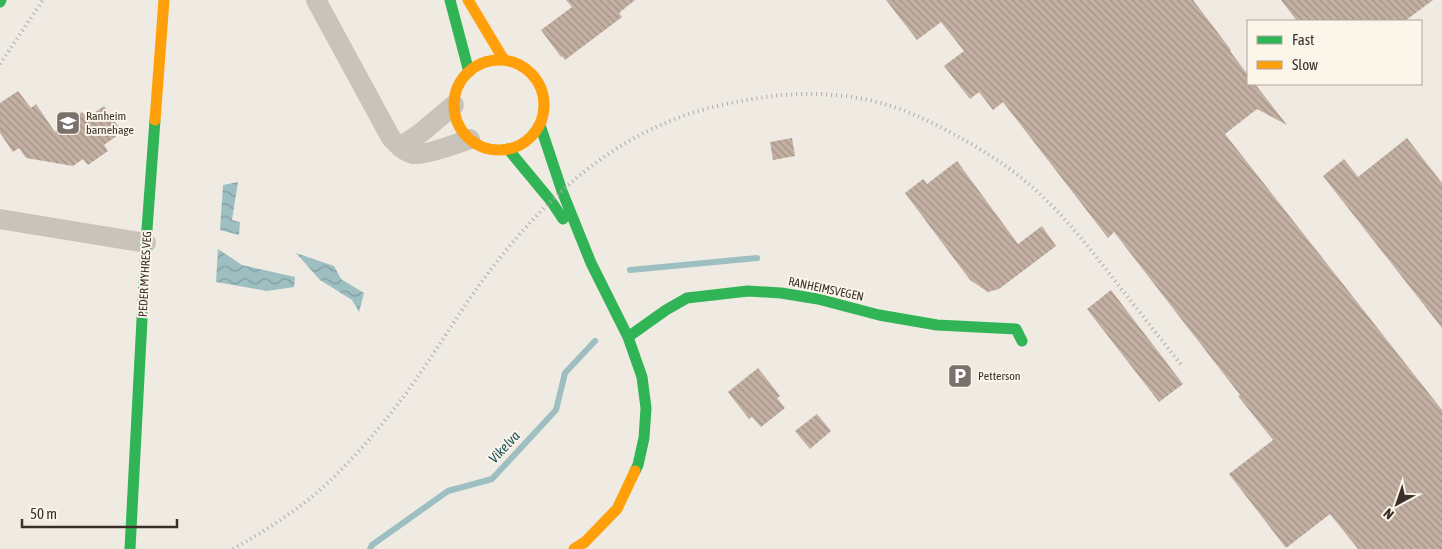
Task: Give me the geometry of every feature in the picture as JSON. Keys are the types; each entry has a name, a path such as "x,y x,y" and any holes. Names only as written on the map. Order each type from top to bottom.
{"street":[{"name":"PEDER MYHRES VEG","path":"130,549 146,244 164,0"},
{"path":"316,0 391,138 400,147 413,154 432,151 470,139"},
{"path":"450,0 469,72"},
{"path":"468,0 504,60"},
{"path":"504,60 524,67 539,83 543,93 543,114 540,125 527,141 508,149 488,148 478,145 463,132 458,124 454,105 458,87 469,72 485,62 504,60"},
{"path":"400,147 422,132 454,105"},
{"path":"540,125 562,191 591,263 626,332 642,376 646,408 644,438 638,465 617,509 585,542 574,549"},
{"path":"508,149 551,201 591,263"},
{"path":"0,219 146,244"},
{"name":"RANHEIMSVEGEN","path":"626,332 688,298 748,291 781,292 818,299 879,315 937,325 1016,329 1022,341"}],"water":[{"path":"238,182 232,220 240,222 239,235 220,230 223,185"},
{"path":"218,249 242,265 295,277 294,287 267,291 216,282"},
{"path":"296,253 334,266 341,279 364,293 359,312 352,300 320,280"}],"building":[{"path":"566,0 635,0 619,13 622,17 565,60 541,30 572,7"},
{"path":"886,0 1193,0 1247,74 1247,85 1256,85 1287,125 1257,109 1225,134 1442,410 1442,549 1358,549 1330,514 1286,548 1229,474 1273,440 1114,232 1108,238 1003,102 993,110 979,92 970,99 944,66 964,51 941,22 917,40"},
{"path":"1281,0 1433,0 1406,20 1296,20"},
{"path":"18,91 31,108 36,104 55,132 82,112 87,118 104,106 122,132 104,145 108,151 88,165 83,159 73,166 26,158 19,148 13,152 0,133 0,103"},
{"path":"792,138 795,156 773,160 770,142"},
{"path":"1407,138 1442,183 1442,328 1323,176 1344,159 1358,177"},
{"path":"957,161 1018,244 1042,226 1056,246 999,289 988,292 970,280 905,193 923,179 927,184"},
{"path":"1111,290 1183,384 1159,402 1087,309"},
{"path":"758,368 780,396 777,398 785,408 761,427 752,417 749,419 728,392"},
{"path":"817,414 831,431 810,449 795,431"}],"waterway":[{"name":"Vikelva","path":"630,270 757,258"},
{"name":"Vikelva","path":"370,549 372,545 448,491 492,479 556,410 565,373 595,341"}],"railway":[{"path":"0,64 43,0"},
{"path":"233,549 274,524 312,497 361,449 404,396 467,302 494,266 524,229 559,193 598,161 641,135 683,116 736,102 795,94 828,94 861,98 886,104 912,114 973,145 1015,173 1053,207 1088,246 1182,366"}],"traffic: fast":[{"path":"450,0 469,72"},
{"path":"130,549 146,243 155,120"},
{"path":"540,125 562,191 591,263 628,337 642,377 646,408 644,438 635,471"},
{"path":"508,149 551,201 563,219"},
{"path":"628,337 666,310 687,298 748,291 781,293 818,299 879,315 937,325 1016,329 1022,341"}],"traffic: slow":[{"path":"155,120 164,0"},
{"path":"468,0 504,60"},
{"path":"499,60 516,64 531,73 540,88 544,105 540,122 531,137 516,146 499,150 482,146 467,137 458,122 454,105 458,88 467,73 482,64 499,60"},
{"path":"574,549 585,542 617,509 635,471"}],"place":[{"name":"Ranheim barnehage","path":"68,123"},
{"name":"Petterson","path":"960,376"}]}
